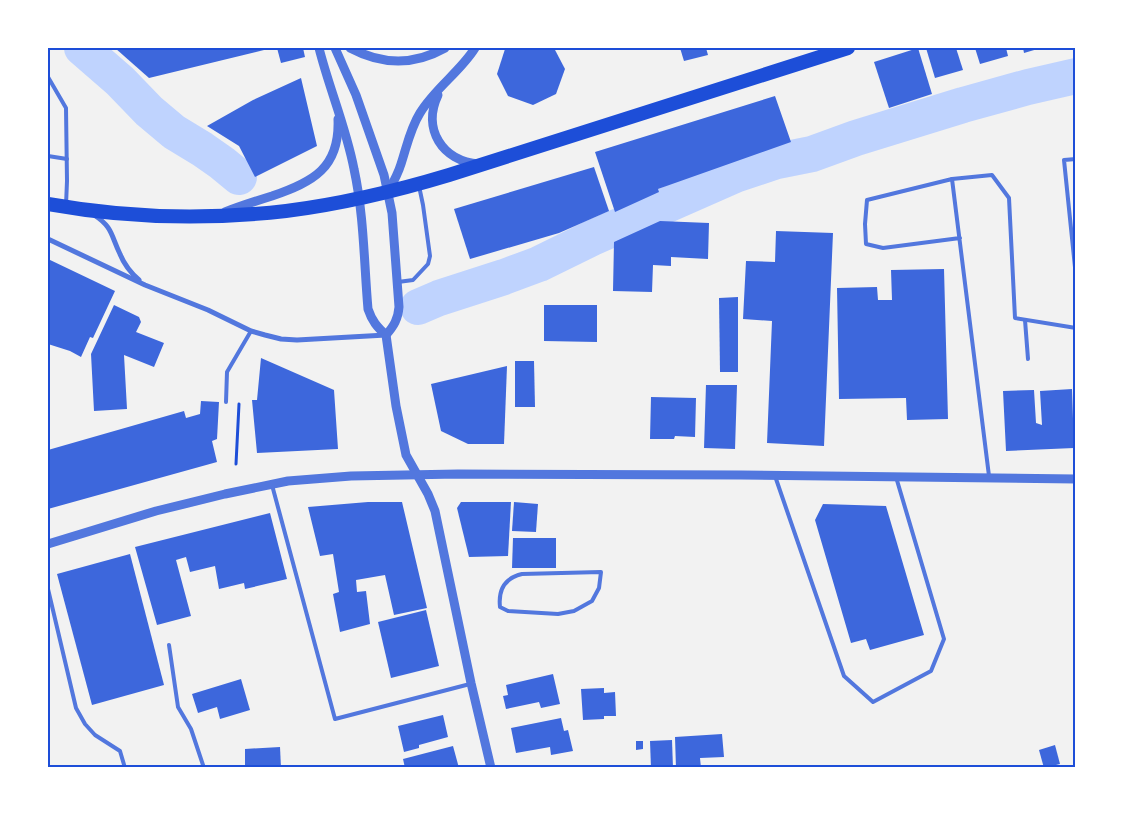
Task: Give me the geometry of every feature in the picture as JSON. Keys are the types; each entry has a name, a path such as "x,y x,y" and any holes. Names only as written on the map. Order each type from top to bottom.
{"highway":[{"path":"48,204 83,210 139,215 213,216 286,211 359,199 419,184 484,164 848,48"}],"street":[{"path":"319,48 352,159 359,199 368,310 371,319 386,335 396,406 406,455 428,494 435,511 491,768"},
{"path":"48,239 146,285 208,310 250,331 281,339 297,340 386,335 394,326 398,317 399,307 393,223 388,192 380,160 335,48"},
{"path":"350,48 374,58 402,61 426,57 445,48"},
{"path":"388,192 402,163 414,122 420,112 475,48"},
{"path":"444,84 434,103 432,112 434,132 438,141 444,149 458,159 476,164 484,164"},
{"path":"213,216 289,190 315,177 322,170 334,150 338,125 337,104"},
{"path":"83,210 101,219 109,227 125,264 146,285"},
{"path":"48,544 156,511 225,494 288,481 351,476 478,474 1076,479"}],"lane":[{"path":"48,77 66,108 66,207"},
{"path":"48,156 67,159"},
{"path":"1076,159 1064,160 1076,277"},
{"path":"960,238 883,248 866,244 867,200 952,179 992,174 1009,198 1015,318 1076,328"},
{"path":"952,179 989,478"},
{"path":"398,282 413,280 428,264 430,256 424,205 419,184"},
{"path":"1025,320 1028,359"},
{"path":"226,402 227,372 250,331"},
{"path":"775,476 844,676 873,702 931,671 944,638 896,477"},
{"path":"272,485 335,720 471,683"},
{"path":"601,572 599,588 592,601 574,611 558,614 508,611 500,607 499,597 503,586 514,576 522,574 601,572"},
{"path":"48,588 76,708 85,724 95,734 120,751 125,768"},
{"path":"169,645 178,707 191,729 204,768"}],"building":[{"path":"115,48 272,48 149,78"},
{"path":"277,48 303,48 305,57 281,63"},
{"path":"554,48 565,69 556,94 533,105 508,96 497,74 505,49"},
{"path":"680,48 706,48 708,55 684,61"},
{"path":"918,48 932,94 889,108 874,62"},
{"path":"926,48 956,48 963,70 935,78"},
{"path":"975,48 1006,48 1008,56 980,64"},
{"path":"1023,48 1041,48 1024,53"},
{"path":"301,78 317,146 255,177 239,146 207,126 253,100"},
{"path":"775,96 791,142 658,189 659,192 615,212 595,152"},
{"path":"594,167 609,211 559,233 470,259 454,209"},
{"path":"660,221 709,223 708,259 671,257 671,266 653,265 652,292 613,291 614,242"},
{"path":"776,231 833,233 824,446 767,443 772,321 743,319 746,261 775,262"},
{"path":"48,259 115,291 93,338 90,337 81,357 70,351 48,344"},
{"path":"944,269 948,419 907,420 906,398 839,399 837,288 877,287 878,300 892,300 891,270"},
{"path":"738,297 738,372 720,372 719,298"},
{"path":"114,305 139,317 141,322 136,332 164,343 154,367 124,355 127,409 94,411 91,354"},
{"path":"544,305 597,305 597,342 544,341"},
{"path":"261,358 334,390 338,449 257,453 252,400 257,400"},
{"path":"515,361 534,361 535,407 515,407"},
{"path":"507,366 504,444 468,444 441,431 431,384"},
{"path":"706,385 737,385 735,449 704,448"},
{"path":"1072,389 1074,448 1006,451 1003,391 1034,390 1036,423 1042,425 1040,391"},
{"path":"651,397 696,398 695,437 675,436 674,439 650,439"},
{"path":"201,401 219,402 217,439 212,441 217,462 48,509 48,450 184,411 186,418 200,414"},
{"path":"368,502 402,502 427,608 394,615 385,575 356,580 357,592 366,591 370,624 340,632 333,594 339,592 333,554 320,556 308,507"},
{"path":"461,502 511,502 508,556 469,557 457,508"},
{"path":"514,502 538,504 536,532 512,531"},
{"path":"823,504 886,506 924,635 870,650 866,639 851,643 815,520"},
{"path":"270,513 287,579 245,589 244,583 219,589 215,566 190,572 186,557 176,560 191,616 157,625 135,547"},
{"path":"513,538 556,538 556,568 512,568"},
{"path":"130,554 164,685 92,705 57,574"},
{"path":"426,610 439,666 391,678 378,622"},
{"path":"553,674 560,704 541,708 539,702 506,709 503,696 508,695 506,685"},
{"path":"241,679 250,710 220,719 217,707 198,713 192,694"},
{"path":"604,688 604,693 615,692 616,716 604,716 604,719 583,720 581,689"},
{"path":"443,715 448,737 419,745 419,748 404,752 398,726"},
{"path":"561,718 564,731 568,730 573,751 551,755 550,747 516,753 511,728"},
{"path":"722,734 724,757 700,758 701,768 676,768 675,737"},
{"path":"672,740 673,768 651,768 650,741"},
{"path":"636,741 643,741 643,749 636,750"},
{"path":"1055,745 1060,764 1044,768 1039,750"},
{"path":"453,746 459,768 405,768 403,759"},
{"path":"280,747 281,768 245,768 245,749"},
{"path":"539,765 595,765 595,768 539,768"}],"waterway":[{"path":"82,48 174,132 202,149 239,177"},
{"path":"418,307 539,264 592,238 735,175 777,161 812,154 856,138 963,105 1076,76"}]}
